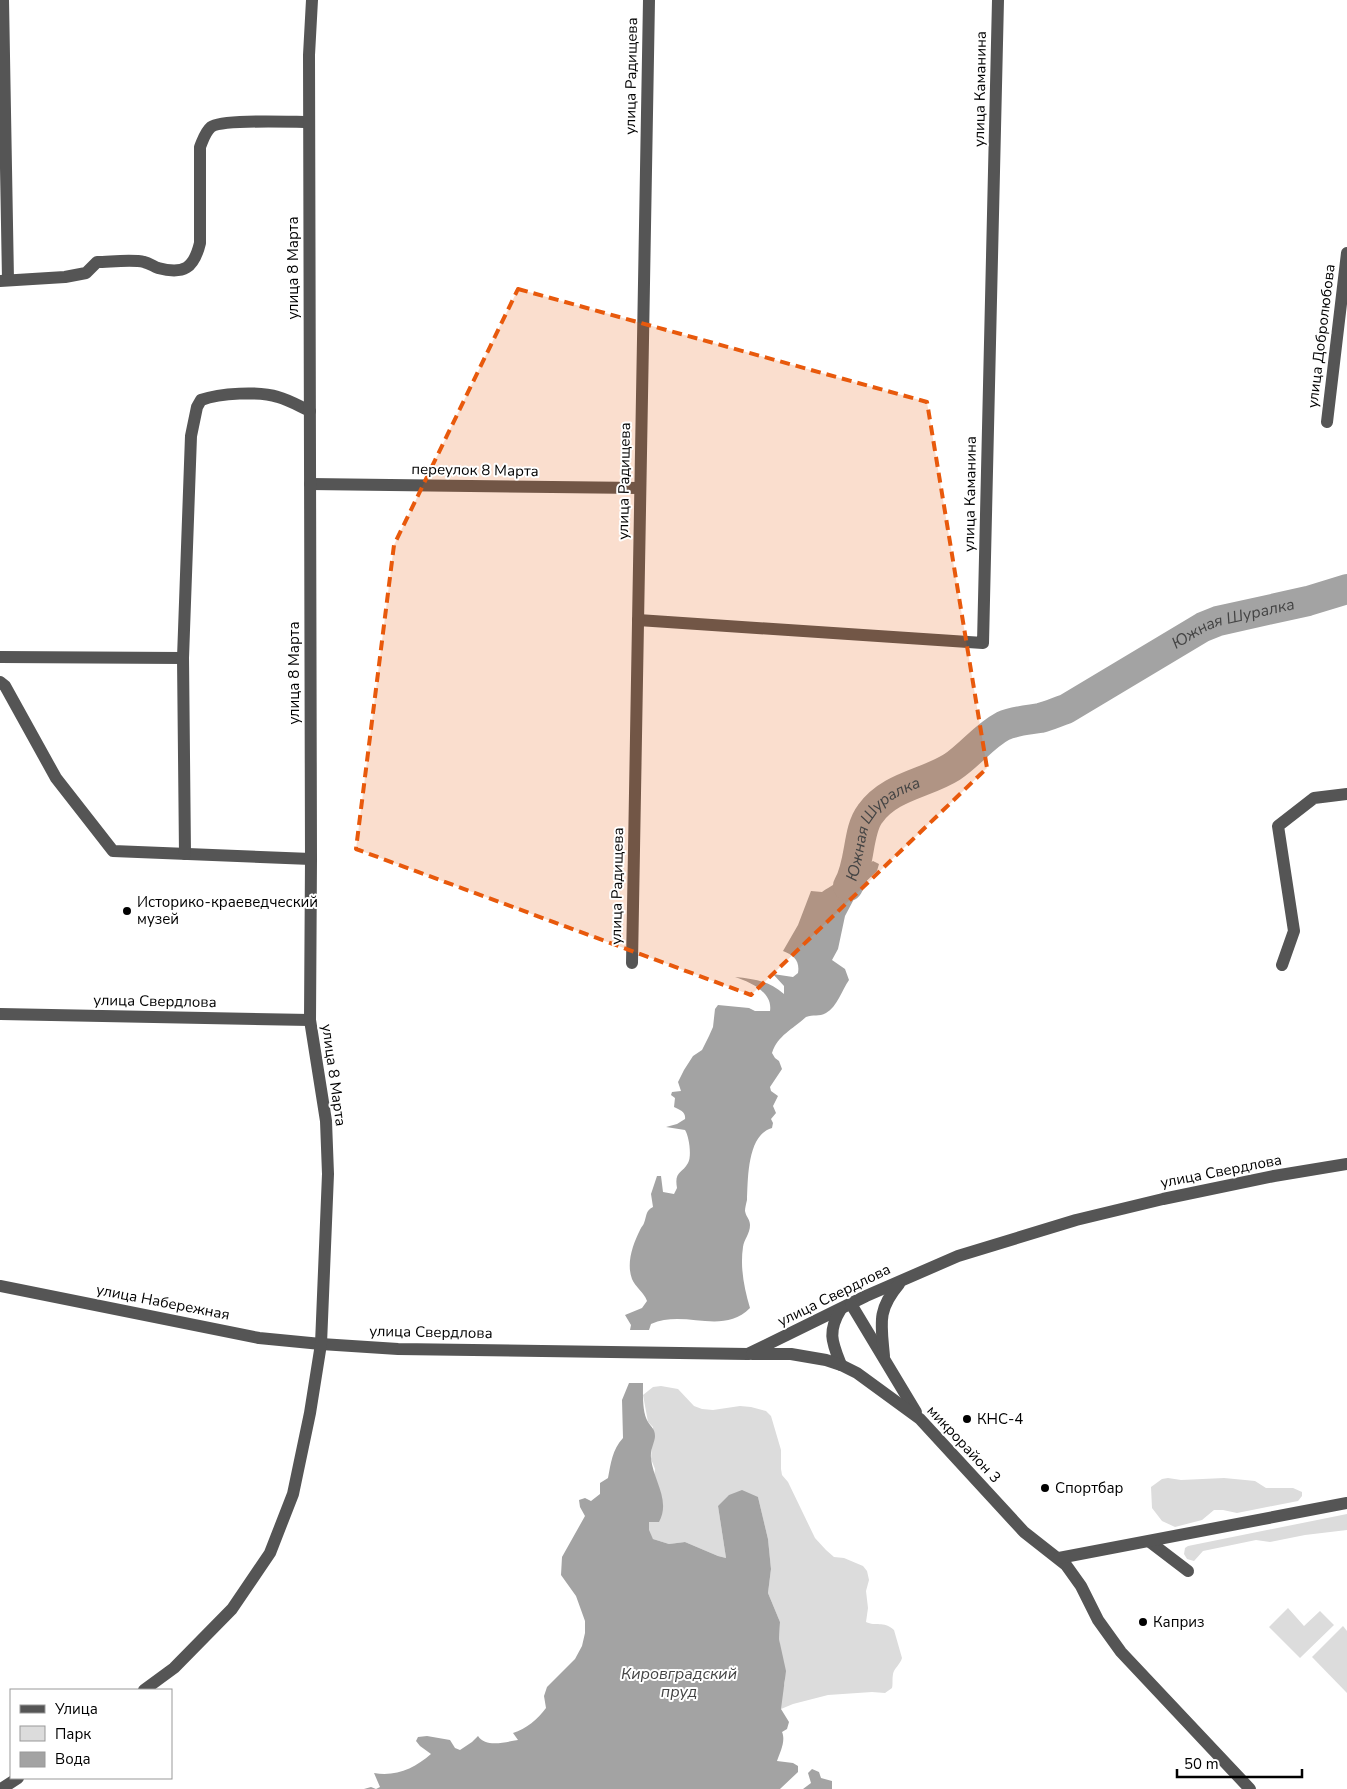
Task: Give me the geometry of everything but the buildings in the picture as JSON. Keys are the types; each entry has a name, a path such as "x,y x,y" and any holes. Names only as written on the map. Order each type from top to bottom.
{"street":[{"path":"3,0 4,280 65,277 86,273 97,262 143,261 174,272 189,267 197,256 200,243 200,147 205,134 213,126 234,122 309,122"},
{"name":"улица 8 Марта","path":"145,1689 174,1668 232,1609 270,1553 293,1494 310,1413 321,1344 328,1174 326,1121 310,1020 309,55 312,0"},
{"name":"улица Радищева","path":"632,963 648,0"},
{"name":"улица Каманина","path":"638,620 983,643 998,0"},
{"name":"улица Добролюбова","path":"1327,422 1347,253"},
{"path":"185,854 183,658 191,436 197,407 201,400 237,393 276,396 310,411"},
{"name":"переулок 8 Марта","path":"310,484 640,488"},
{"path":"0,657 183,658"},
{"path":"0,682 5,686 56,778 113,851 311,859"},
{"path":"1282,965 1294,931 1278,826 1314,798 1347,794"},
{"name":"улица Свердлова","path":"0,1014 310,1020"},
{"name":"улица Свердлова","path":"321,1344 398,1349 748,1354 846,1306 958,1256 1076,1220 1220,1187 1347,1164"},
{"path":"884,1361 881,1318 887,1298 903,1280"},
{"name":"улица Набережная","path":"0,1286 259,1338 321,1344"},
{"path":"841,1365 832,1343 834,1321 846,1306 920,1418"},
{"name":"микрорайон 3","path":"748,1354 791,1354 826,1360 841,1365 856,1373 920,1418 1024,1532 1059,1558 1074,1574 1098,1620 1121,1652 1250,1789"},
{"path":"1059,1558 1347,1503"},
{"path":"1150,1542 1188,1570"},
{"path":"0,1789 16,1779"}],"highlighted area":[{"path":"518,289 927,402 987,768 751,995 356,849 394,545"}],"green space":[{"path":"661,1386 678,1389 694,1406 702,1409 751,1407 766,1411 771,1416 781,1450 782,1475 788,1482 815,1538 834,1557 844,1558 863,1566 867,1571 869,1580 866,1591 868,1608 866,1622 883,1624 894,1630 902,1658 894,1672 892,1688 885,1693 828,1695 781,1709 781,1696 785,1682 779,1639 780,1622 768,1593 771,1569 768,1539 758,1497 718,1506 726,1558 685,1542 669,1544 653,1539 648,1530 655,1469 651,1459 653,1427 648,1422 643,1395 653,1387"},
{"path":"1224,1478 1255,1481 1266,1488 1293,1488 1302,1492 1302,1496 1298,1501 1237,1513 1214,1510 1202,1520 1175,1527 1162,1521 1152,1508 1151,1487 1162,1479 1181,1480"},
{"path":"1347,1514 1347,1530 1305,1535 1270,1542 1256,1540 1203,1551 1194,1561 1187,1559 1184,1554 1185,1548 1188,1546"},
{"path":"1288,1608 1304,1626 1320,1611 1334,1625 1300,1658 1269,1627"},
{"path":"1343,1626 1347,1631 1347,1693 1312,1657"}],"water":[{"path":"860,848 867,865 873,861 879,864 877,871 856,891 845,916 838,949 832,960 845,969 849,980 830,1010 823,1014 806,1017 782,1037 772,1053 779,1061 782,1069 770,1087 771,1091 778,1096 773,1106 776,1113 771,1119 773,1123 772,1128 764,1132 753,1148 745,1210 750,1225 743,1247 742,1270 750,1308 739,1316 728,1320 664,1320 651,1324 649,1330 630,1330 631,1325 625,1315 642,1308 647,1301 632,1279 630,1273 631,1254 647,1212 653,1207 651,1194 657,1176 661,1176 663,1192 674,1194 677,1188 677,1178 686,1167 690,1156 690,1146 685,1130 666,1127 677,1124 685,1119 684,1113 674,1107 675,1098 671,1095 672,1092 681,1091 678,1082 693,1056 702,1050 713,1027 715,1009 718,1005 749,1008 755,1011 770,1011 768,998 764,993 753,985 735,977 761,981 773,986 784,994 784,986 773,974 793,977 798,973 798,965 795,959 783,951 798,925 811,891 822,892 843,878 848,873 854,856"},
{"name":"Кировградский пруд","path":"629,1383 643,1383 645,1413 655,1434 651,1452 652,1466 663,1506 659,1522 649,1522 649,1530 653,1539 669,1544 685,1542 726,1558 718,1506 729,1495 742,1490 758,1497 768,1539 771,1569 768,1593 780,1622 779,1639 786,1671 781,1709 789,1722 787,1729 782,1732 783,1743 777,1761 793,1763 798,1766 798,1772 780,1789 376,1789 380,1787 374,1773 390,1774 405,1770 431,1754 416,1741 418,1737 427,1736 450,1740 455,1748 460,1750 478,1736 481,1740 491,1743 518,1740 513,1733 531,1723 546,1708 544,1696 547,1687 575,1659 582,1646 585,1633 585,1621 576,1596 561,1575 562,1557 585,1516 580,1507 579,1500 585,1498 591,1501 600,1494 600,1483 608,1478 614,1452 623,1438 622,1400"},
{"path":"812,1769 819,1772 821,1778 832,1781 832,1789 803,1789 811,1783 808,1773"}],"waterway":[{"name":"Южная Шуралка","path":"848,886 855,868 863,829 870,814 878,805 898,791 952,767 1003,726 1043,717 1066,709 1203,627 1218,621 1308,601 1347,589"}],"place":[{"name":"Историко-краеведческий музей","path":"127,911"},
{"name":"КНС-4","path":"967,1419"},
{"name":"Спортбар","path":"1045,1488"},
{"name":"Каприз","path":"1143,1622"}]}
